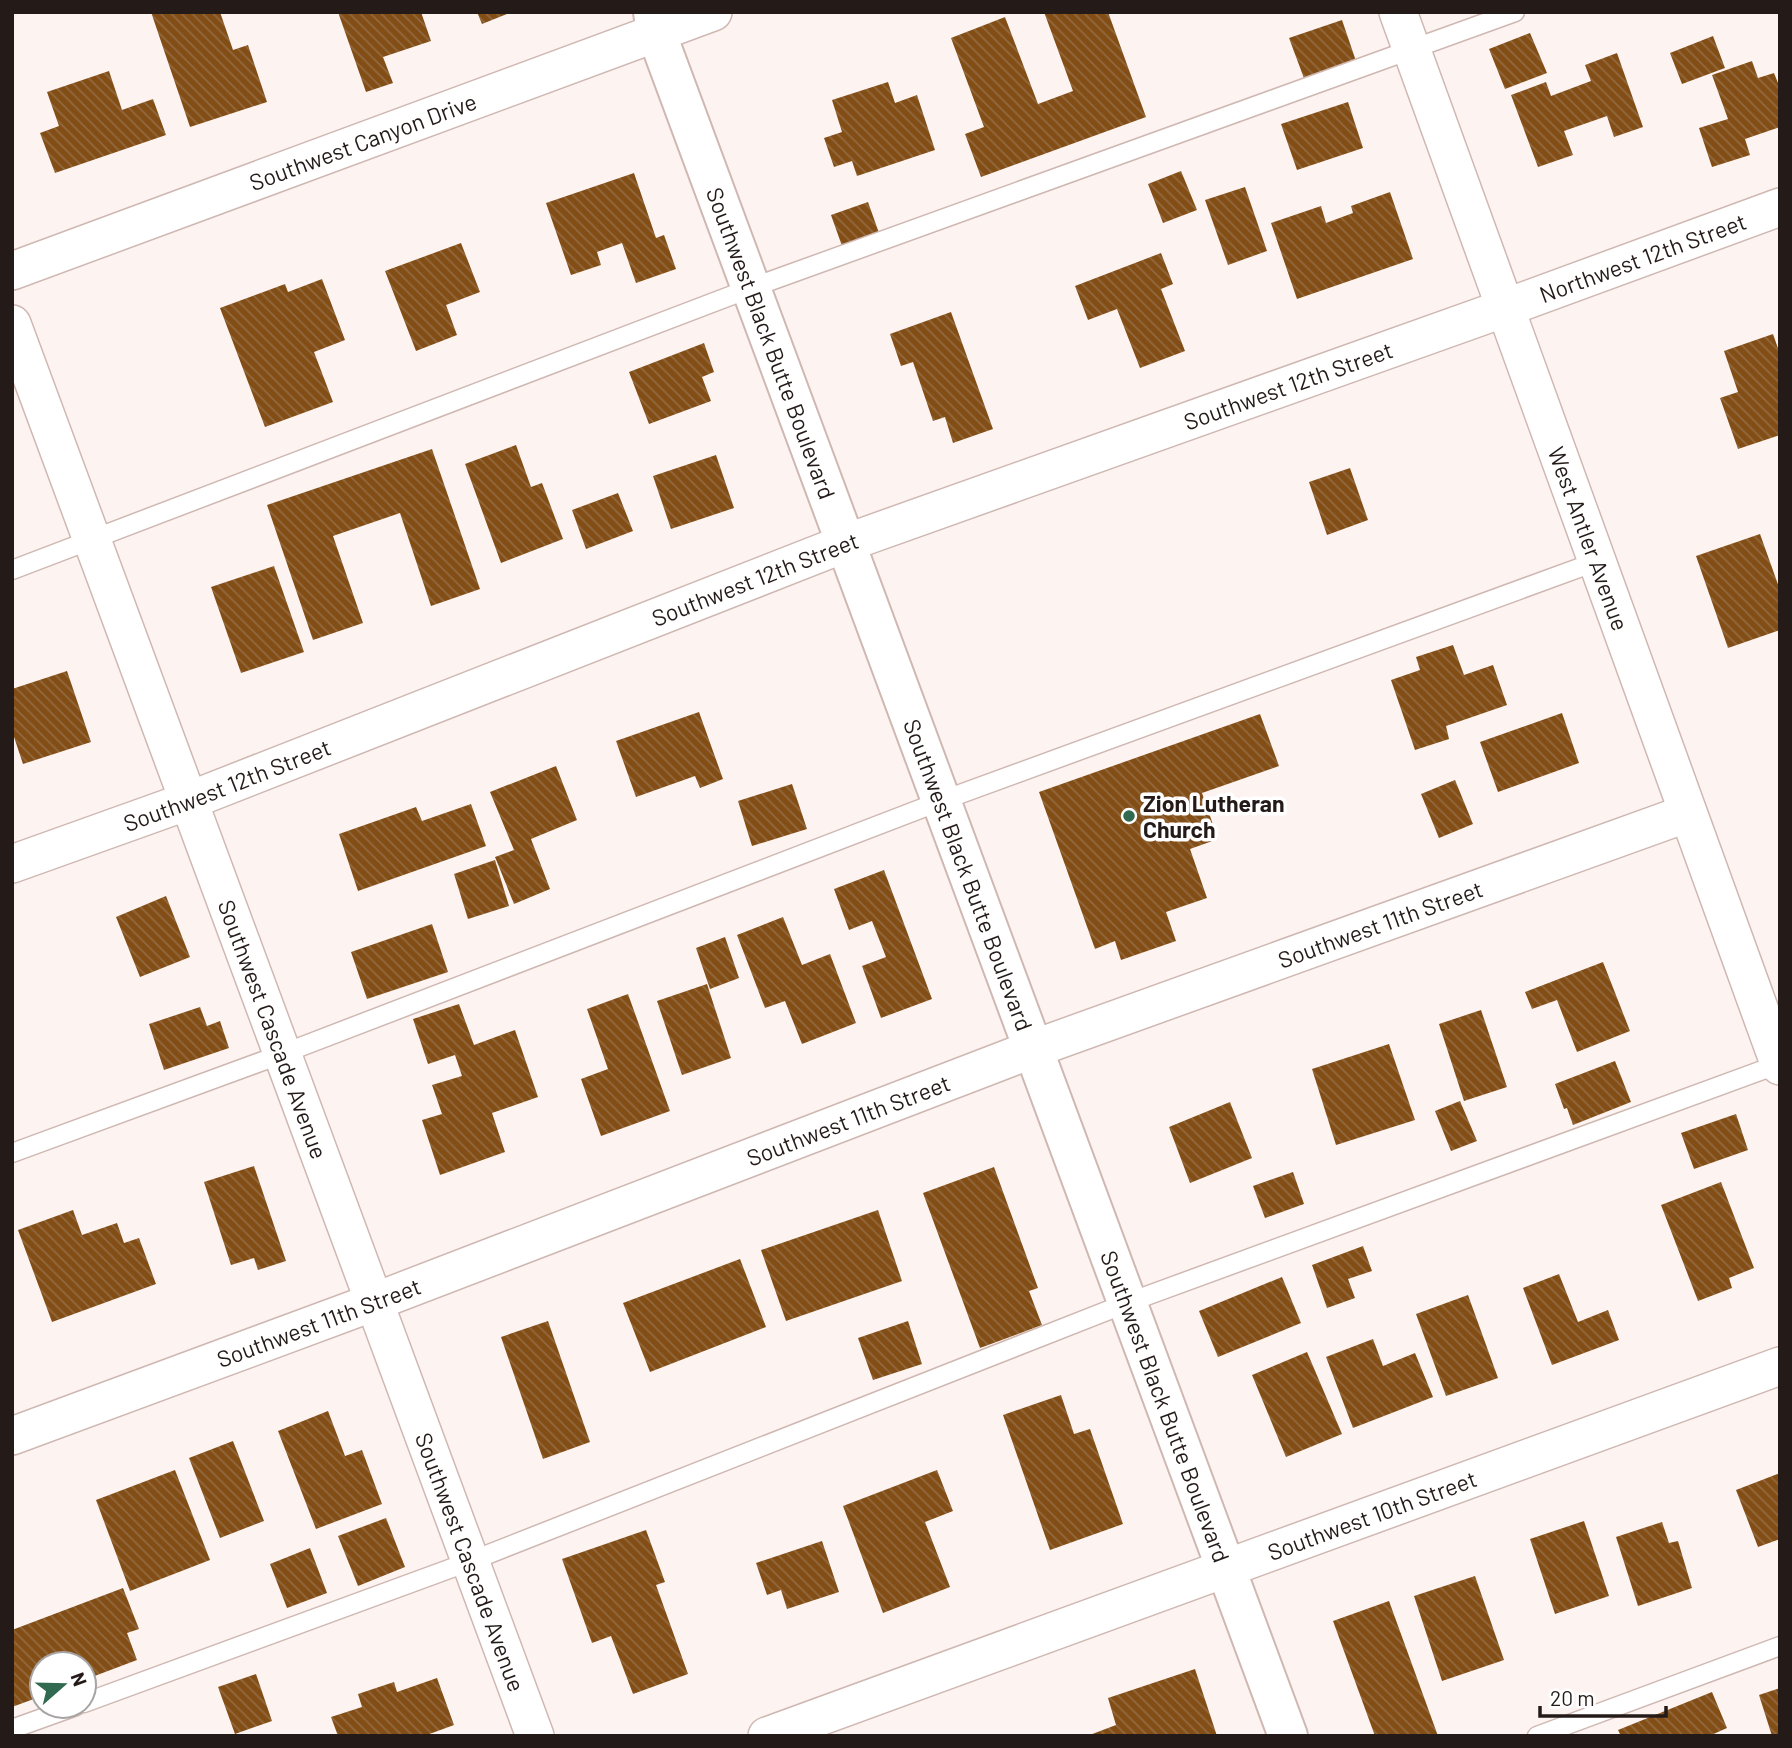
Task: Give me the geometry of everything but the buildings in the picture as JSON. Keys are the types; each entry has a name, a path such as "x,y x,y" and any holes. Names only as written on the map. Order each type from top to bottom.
{"street":[{"name":"Southwest Canyon Drive","path":"12,271 654,22 713,12"},
{"name":"West Antler Avenue","path":"1398,12 1779,1065"},
{"name":"Southwest Black Butte Boulevard","path":"654,22 1288,1736"},
{"name":"Northwest 12th Street","path":"1506,308 1780,207"},
{"name":"Southwest 12th Street","path":"12,864 188,801 846,543 1506,308"},
{"name":"Southwest Cascade Avenue","path":"12,324 535,1736"},
{"name":"Southwest 11th Street","path":"12,1436 374,1303 1033,1049 1688,813"},
{"name":"Southwest 10th Street","path":"767,1736 1780,1366"}],"lane":[{"path":"12,570 751,288 1515,12"},
{"path":"12,1153 282,1054 941,801 1598,561"},
{"path":"98,1698 471,1562 1127,1303 1779,1065"},
{"path":"1537,1736 1780,1646"},
{"path":"12,1729 37,1720"}],"place":[{"name":"Zion Lutheran Church","path":"1129,816"}]}
